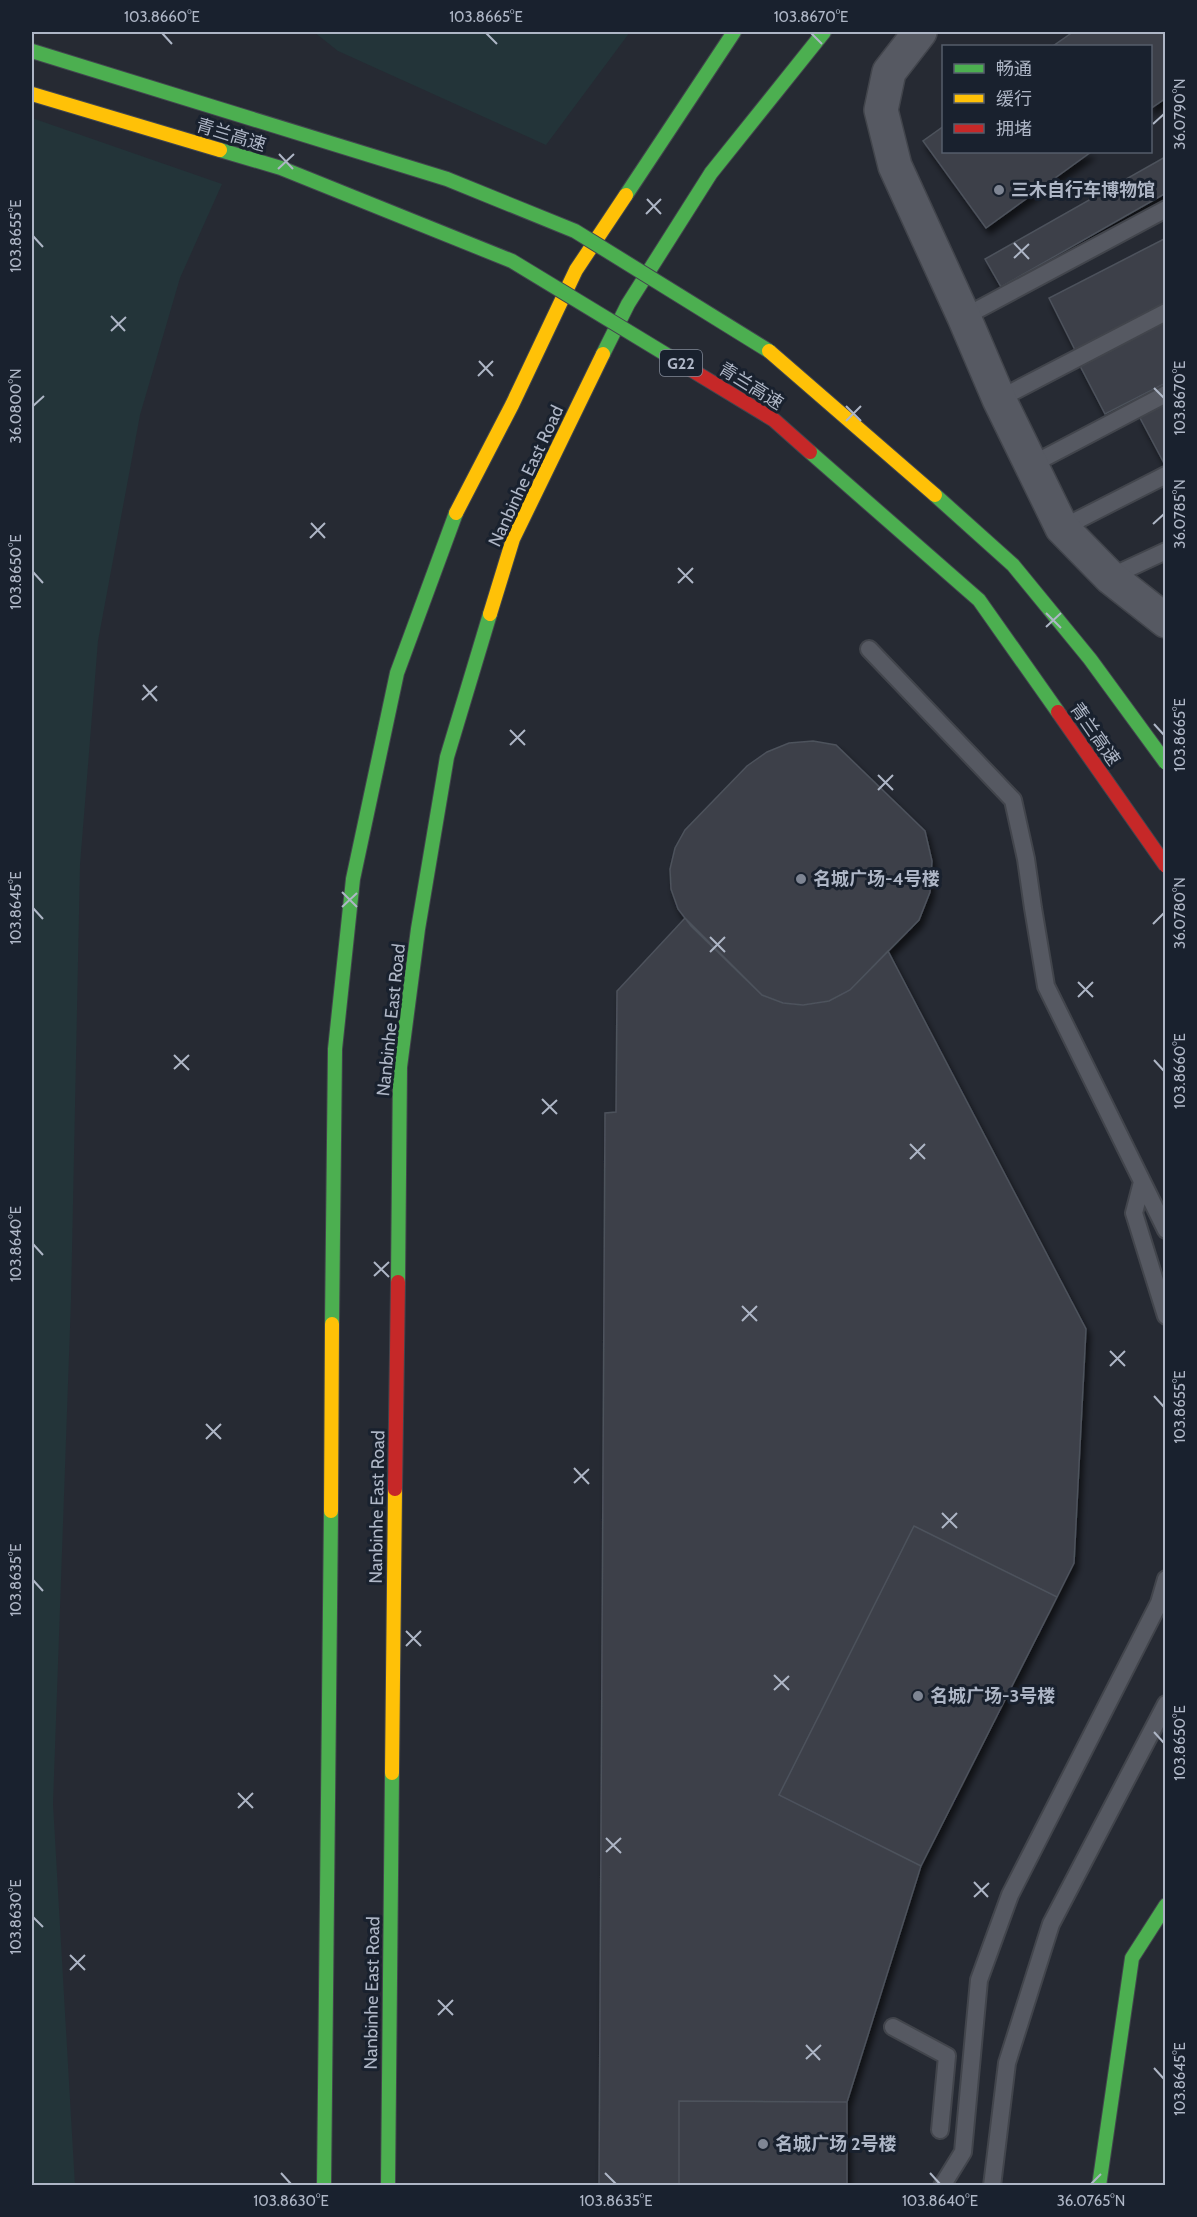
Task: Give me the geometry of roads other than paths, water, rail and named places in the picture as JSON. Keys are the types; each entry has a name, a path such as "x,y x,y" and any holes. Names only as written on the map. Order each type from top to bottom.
{"main road":[{"path":"324,2186 335,1049 353,879 397,673 454,516 512,405 576,270 734,32"},
{"name":"Nanbinhe East Road","path":"388,2186 400,1067 418,929 447,757 513,539 628,304 711,173 824,32"},
{"name":"青兰高速","path":"32,51 447,179 575,231 771,352 1013,565 1090,659 1166,763"},
{"name":"青兰高速","path":"32,94 281,168 512,261 774,420 979,600 1166,866"},
{"path":"1099,2186 1132,1958 1166,1905"}],"street":[{"path":"920,32 890,72 881,110 895,166 999,399 1062,528 1110,577 1166,621"}],"lane":[{"path":"964,317 1166,209"},
{"path":"999,399 1166,312"},
{"path":"1031,465 1166,394"},
{"path":"1062,528 1166,475"},
{"path":"1110,577 1166,551"},
{"path":"869,649 1013,800 1026,859 1046,986 1166,1230"},
{"path":"1142,1182 1134,1213 1166,1316"},
{"path":"942,2186 963,2152 979,1980 1010,1894 1160,1603 1166,1580"},
{"path":"992,2186 1007,2063 1051,1924 1166,1704"},
{"path":"893,2027 947,2056 940,2130"}],"place":[{"name":"三木自行车博物馆","path":"999,190"},
{"name":"名城广场-4号楼","path":"801,879"},
{"name":"名城广场-3号楼","path":"918,1696"},
{"name":"名城广场 2号楼","path":"763,2144"}]}
